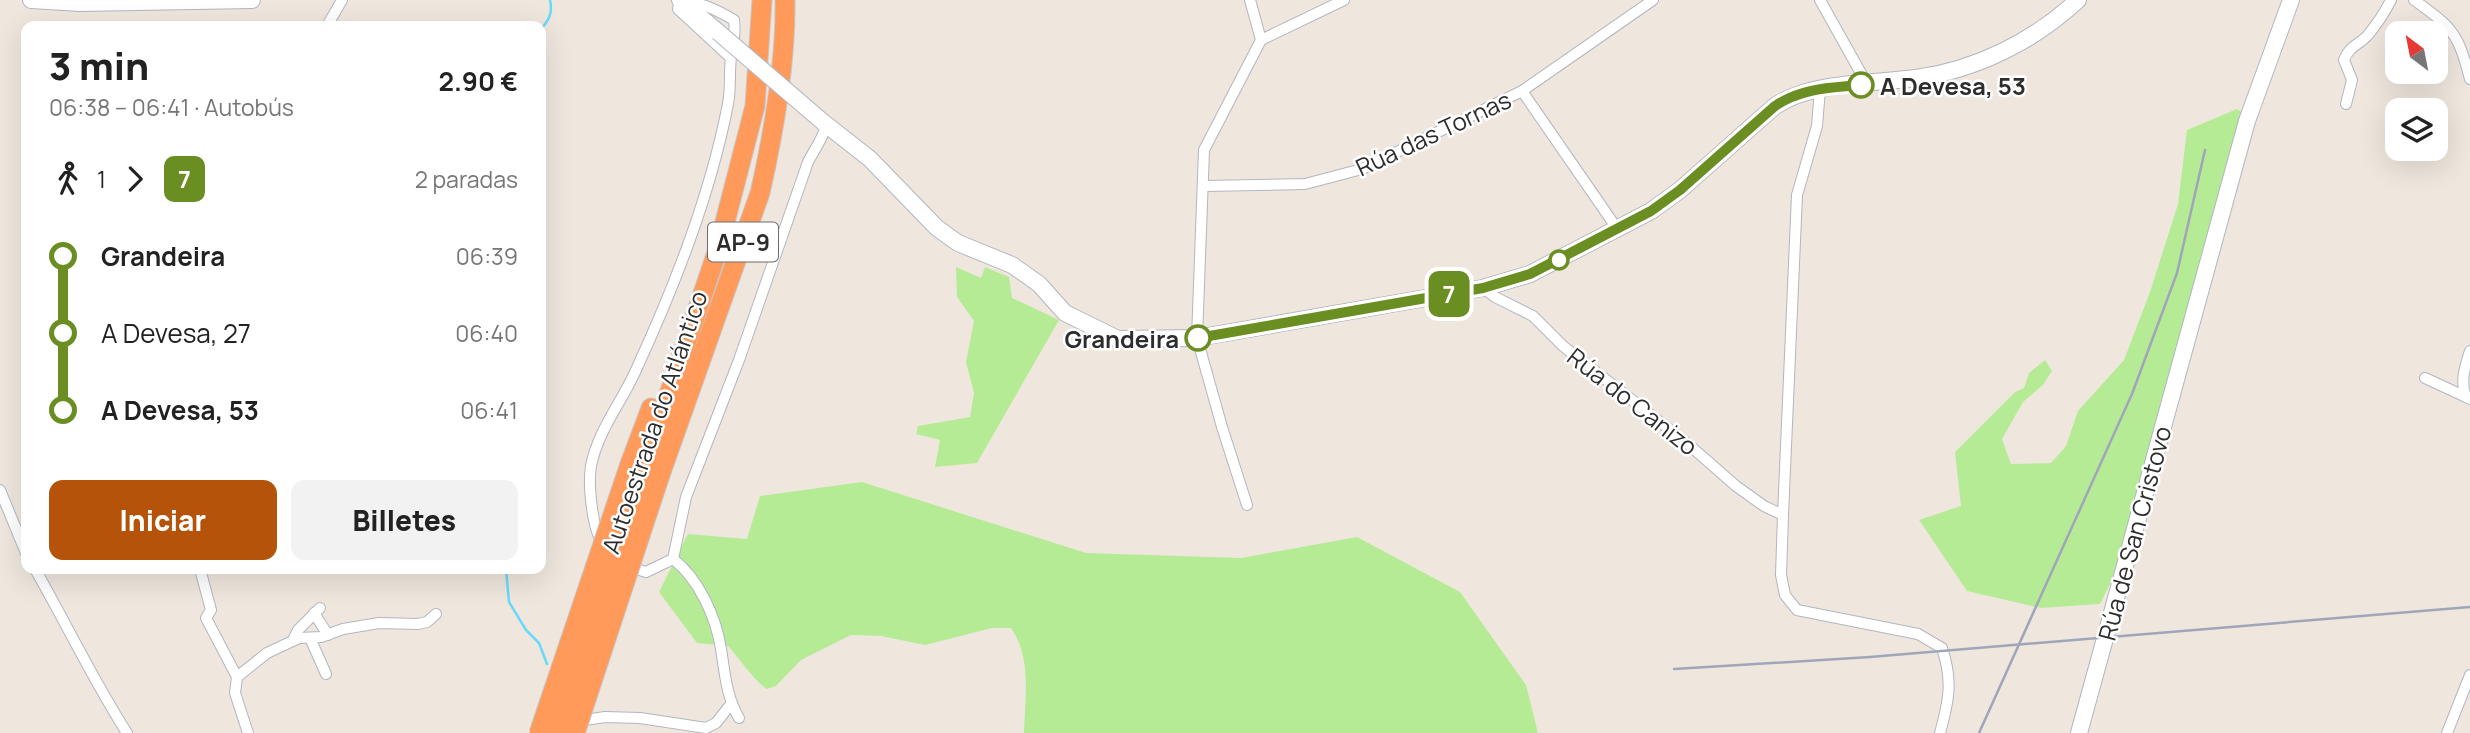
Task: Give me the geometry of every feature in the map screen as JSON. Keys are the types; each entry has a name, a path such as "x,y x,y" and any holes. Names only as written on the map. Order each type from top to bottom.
{"highway":[{"name":"Autoestrada do Atlántico","path":"556,733 718,249 755,106 762,0"},
{"name":"Autoestrada do Atlántico","path":"575,733 644,470 760,193 769,152 786,32 785,0"},
{"path":"539,733 644,470"}],"street":[{"path":"31,0 80,3 252,0"},
{"path":"330,21 342,0"},
{"path":"680,0 870,159 937,228 958,243 1012,265 1039,284 1065,313 1118,339 1198,338 1483,288 1530,274 1618,230 1671,198 1783,101 1798,93 1926,77 1967,65 2037,34 2078,0"},
{"path":"673,559 646,572 620,564 598,537 593,516 591,467 608,418 635,372 693,228 707,188 726,114 736,34 734,20 715,9 680,0"},
{"path":"680,0 678,9 731,58"},
{"path":"1250,0 1261,40"},
{"path":"1247,505 1198,338 1204,150 1261,40 1344,0"},
{"name":"Rúa das Tornas","path":"1203,186 1304,184 1362,169 1522,91 1653,0"},
{"path":"1820,0 1867,84"},
{"name":"Rúa de San Cristovo","path":"2079,733 2247,121 2291,0"},
{"path":"2346,104 2352,80 2344,60 2347,53 2351,46 2370,33 2391,0"},
{"path":"2414,0 2455,34 2462,47 2470,79"},
{"path":"1820,89 1817,126 1797,195 1783,515 1782,575 1785,595 1797,610 1918,634 1941,648 1949,671 1949,699 1940,733"},
{"name":"Rúa das Tornas","path":"1522,91 1618,230"},
{"path":"673,559 686,497 808,162 824,134 824,123"},
{"name":"Rúa do Canizo","path":"1483,288 1533,316 1563,346 1688,444 1736,486 1764,506 1783,515"},
{"path":"2468,398 2462,388 2470,351"},
{"path":"2425,378 2468,398"},
{"path":"0,490 21,541"},
{"path":"673,559 686,569 714,618 731,704 739,718"},
{"path":"38,574 103,696 127,733"},
{"path":"201,574 211,610 206,618 237,677 235,693 248,733"},
{"path":"293,640 298,630 317,610 328,635"},
{"path":"237,677 267,653 299,638 379,624 418,624 427,622 436,614"},
{"path":"310,638 326,674"},
{"path":"2447,733 2470,675"},
{"path":"564,733 571,722 606,717 640,718 706,728 716,723 731,704"}],"green space":[{"path":"2237,109 2243,113 2116,572 2100,604 2041,608 1967,591 1919,520 1961,506 1955,452 2015,392 2024,388 2029,373 2045,360 2052,371 2043,385 2023,402 2002,439 2011,464 2051,463 2066,446 2078,411 2124,360 2150,292 2178,204 2187,130"},
{"path":"956,267 981,278 985,267 1009,277 1012,298 1059,320 977,463 935,467 940,440 916,434 918,426 970,417 974,393 966,362 974,321 957,297"},
{"path":"862,482 1086,553 1241,558 1357,537 1460,592 1526,685 1538,733 1024,733 1025,665 1018,640 1011,628 992,628 925,645 881,636 851,635 801,660 776,686 767,689 728,646 697,643 659,592 688,534 747,539 760,496"}],"waterway":[{"path":"546,22 550,16 550,0"},
{"path":"506,574 509,602 526,630 539,643 547,664"}],"railway":[{"path":"1979,733 2132,394 2177,273 2205,150"},
{"path":"1674,669 1870,657 2470,607"}],"bus line":[{"name":"7","path":"1198,338 1494,286 1517,279 1618,230 1661,205 1775,106 1789,97 1807,91 1861,85"}],"place":[{"name":"A Devesa, 53","path":"1861,85"},
{"name":"Grandeira","path":"1198,338"}]}
